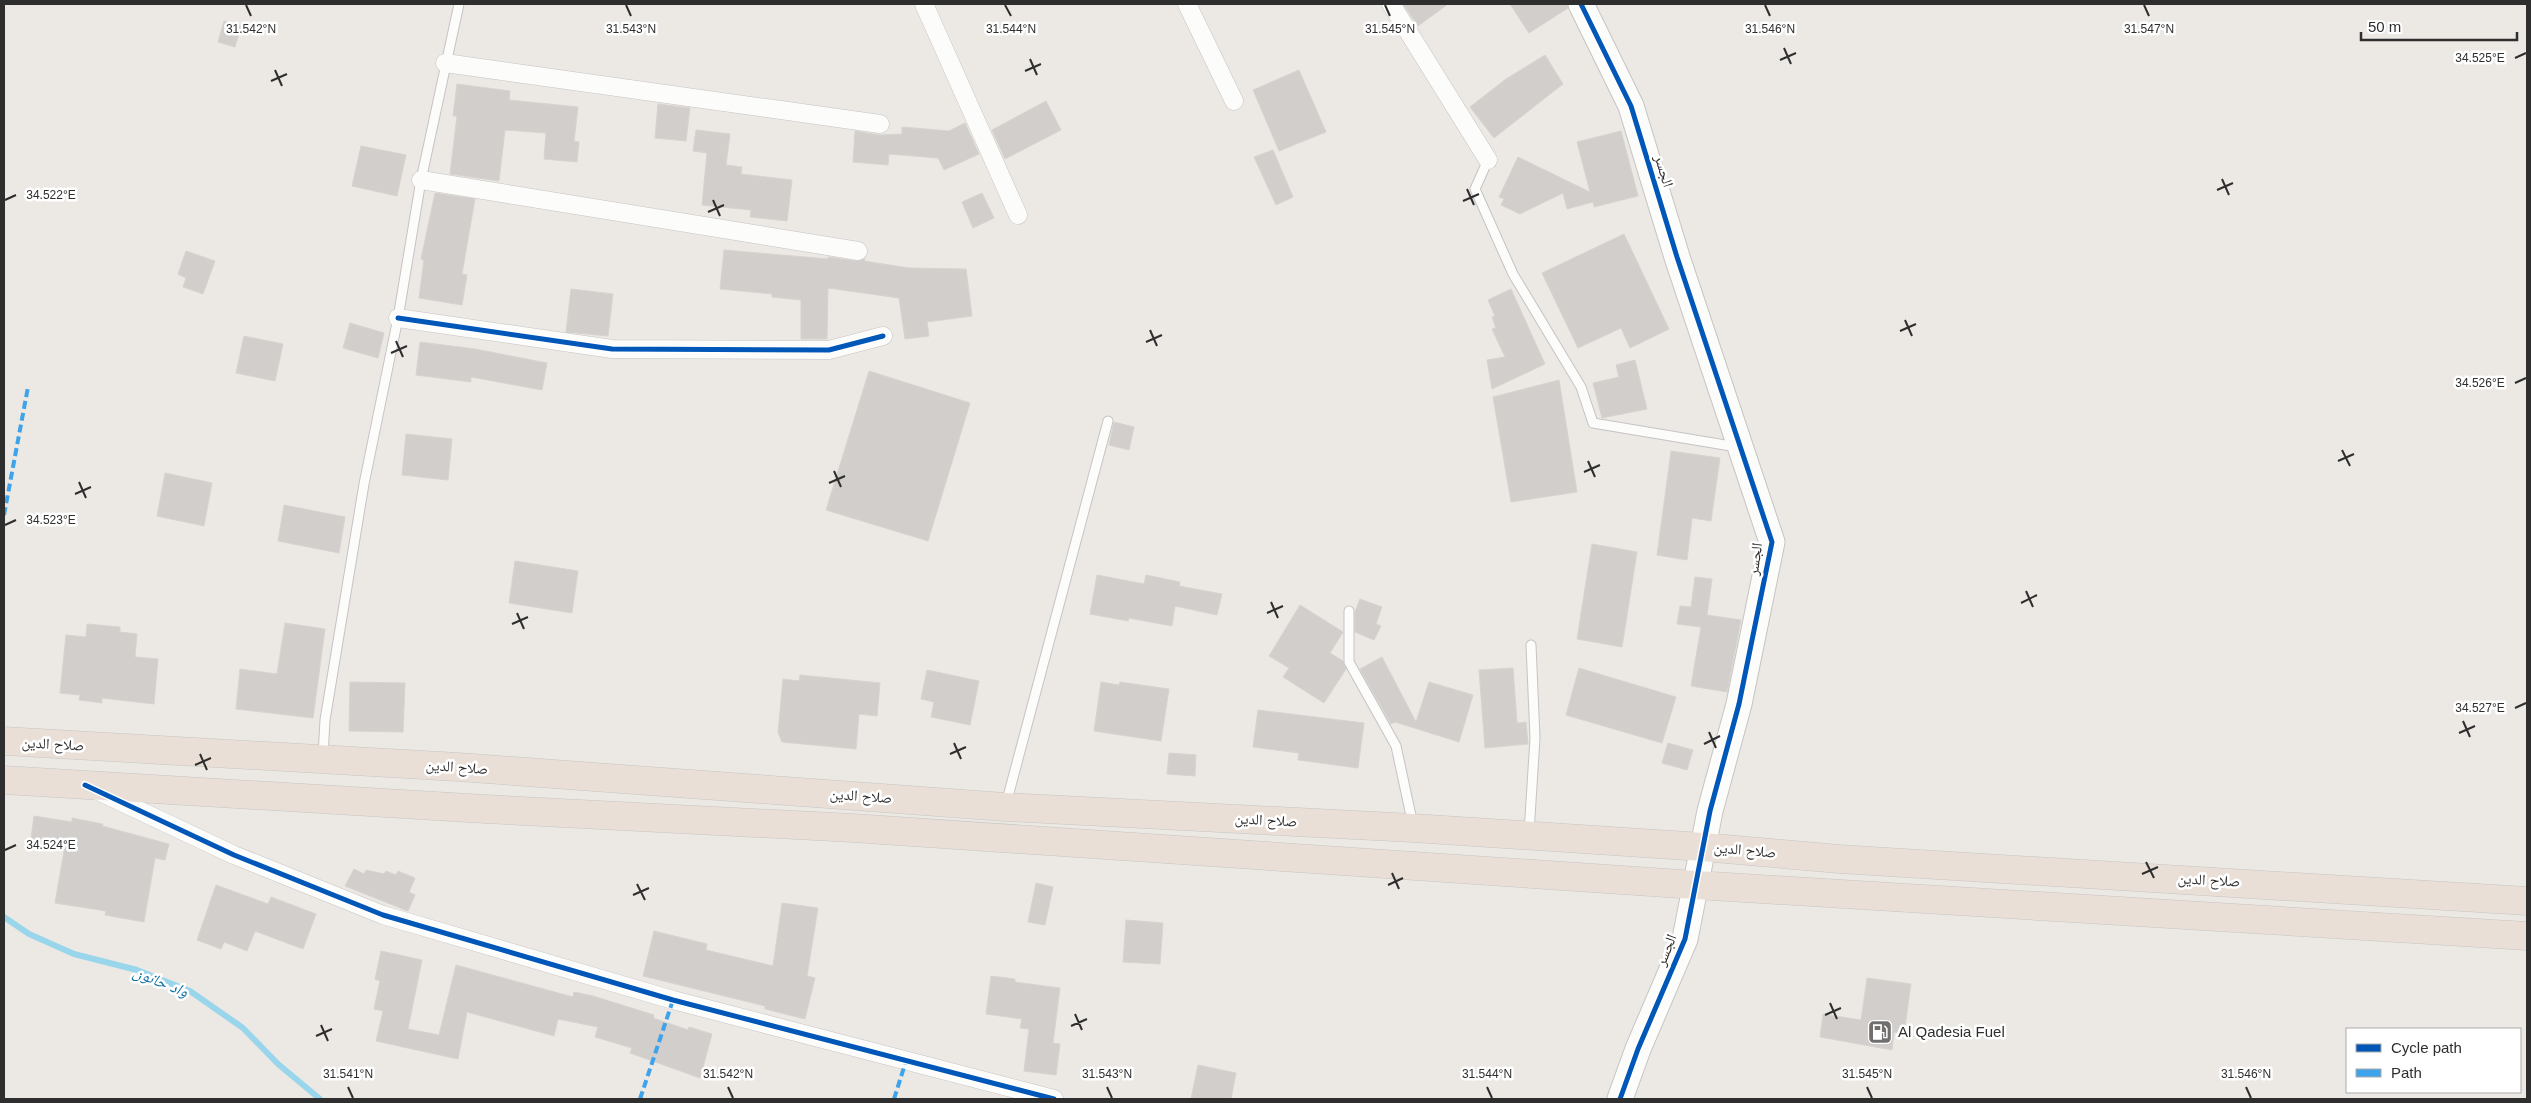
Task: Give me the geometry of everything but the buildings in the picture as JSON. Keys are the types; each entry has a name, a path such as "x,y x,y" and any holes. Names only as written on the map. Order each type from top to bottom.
{"highway":[{"name":"صلاح الدين","path":"4,741 322,759 1005,806 1413,828 1703,847 1839,859 2527,901"},
{"path":"4,780 485,809 853,828 1696,885 2527,936"}],"street":[{"path":"924,4 1018,215"},
{"path":"1187,4 1234,101"},
{"path":"1391,4 1488,160"},
{"name":"الجسر","path":"1581,4 1631,106 1740,448 1772,542 1739,704 1710,811 1685,939 1638,1049 1620,1099"},
{"path":"445,62 880,124"},
{"path":"421,180 858,251"},
{"path":"398,318 612,349 829,350 883,336"},
{"path":"86,785 234,854 383,915 672,1000 1054,1099"}],"lane":[{"path":"322,759 325,720 364,484 398,318 421,180 459,4"},
{"path":"1488,160 1475,189 1513,274 1581,387 1593,423 1740,448"},
{"path":"1005,806 1108,421"},
{"path":"1349,611 1349,662 1396,746 1413,828"},
{"path":"1529,836 1536,738 1531,645"}],"waterway":[{"name":"واد حانون","path":"4,917 29,934 74,954 137,970 190,991 243,1028 278,1064 320,1099"}],"marked path":[{"path":"4,515 28,387"},
{"path":"640,1099 673,1000"},
{"path":"894,1099 906,1061"}],"cycle path":[{"path":"1581,4 1631,106 1677,257 1772,542 1739,704 1710,811 1685,939 1638,1049 1620,1099"},
{"path":"398,318 612,349 829,350 883,336"},
{"path":"85,785 234,855 383,915 673,1000 1054,1099"}],"place":[{"name":"Al Qadesia Fuel","path":"1880,1032"}]}
